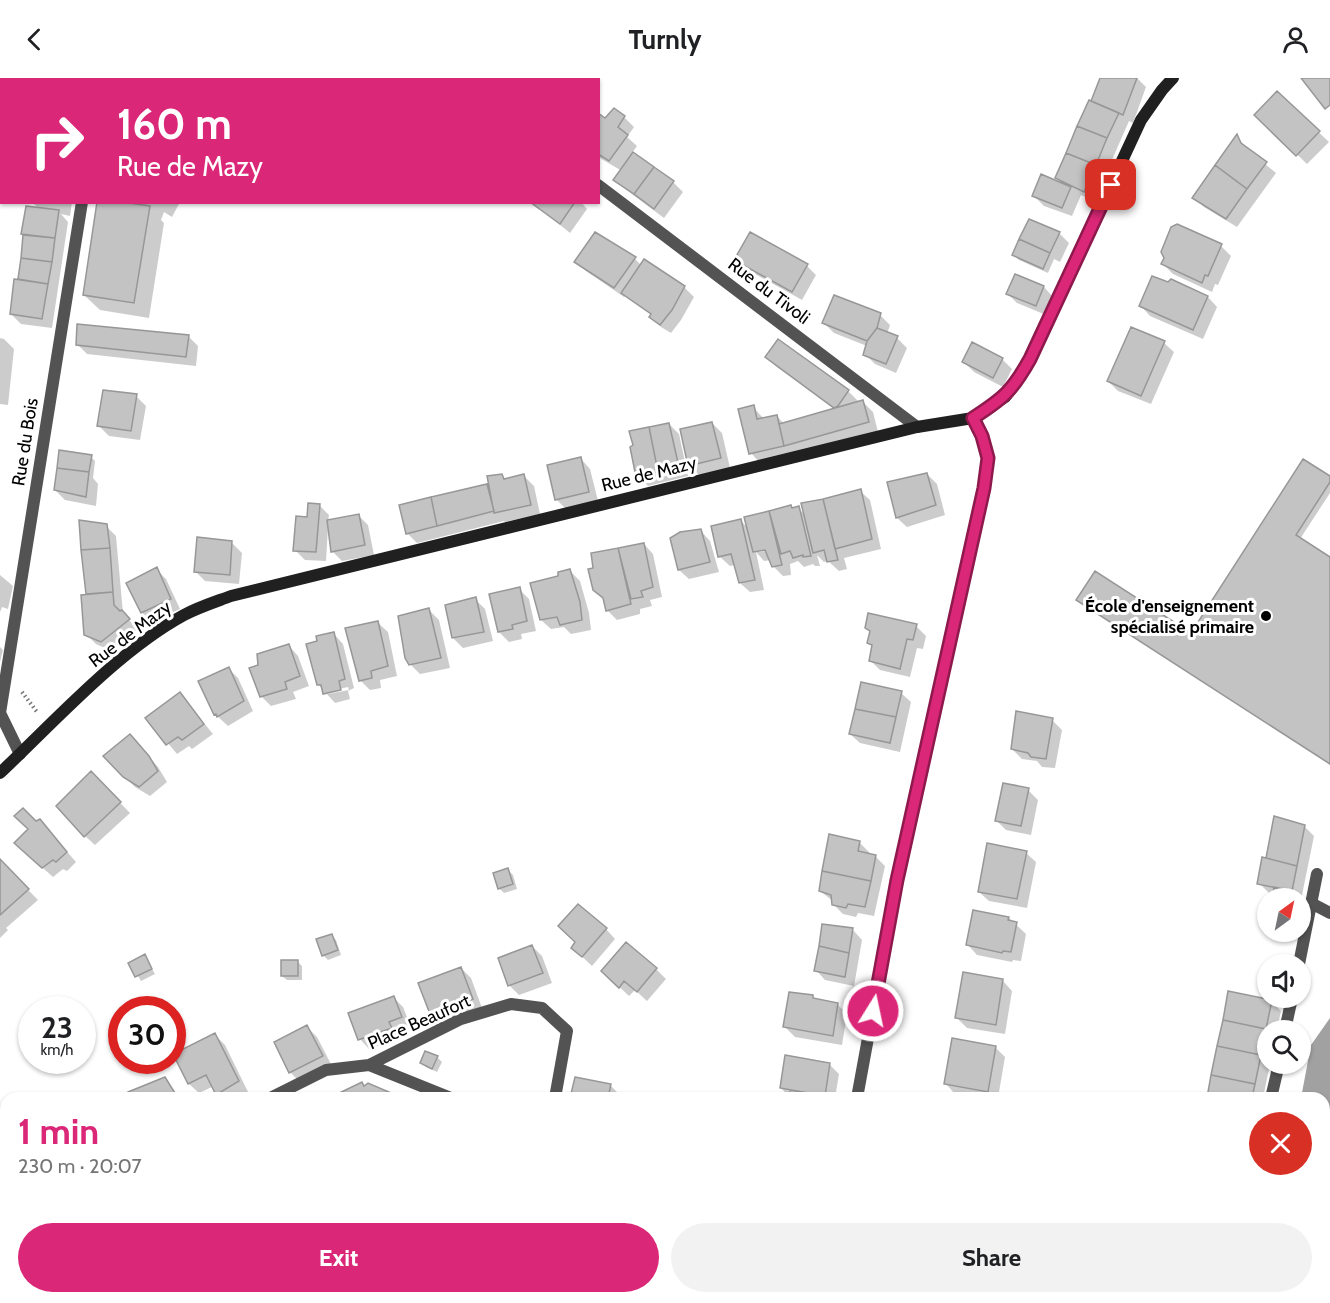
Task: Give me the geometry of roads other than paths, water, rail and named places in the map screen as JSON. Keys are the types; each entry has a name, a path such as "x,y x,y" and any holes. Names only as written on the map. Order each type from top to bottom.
{"street":[{"name":"Rue de Mazy","path":"0,773 110,669 143,642 185,615 231,596 917,427 973,418 1005,397 1018,380 1030,359 1141,120 1173,78"},
{"name":"Rue du Tivoli","path":"600,187 917,427"},
{"name":"Rue du Bois","path":"20,754 0,713 82,204"},
{"path":"858,1092 897,880 984,488 988,458 982,436 973,418"},
{"path":"1317,874 1311,903 1330,913"},
{"name":"Place Beaufort","path":"369,1065 461,1019 511,1004 542,1008 567,1031 556,1092"},
{"path":"282,1092 326,1070 369,1065"},
{"name":"Place Beaufort","path":"369,1065 436,1092"},
{"path":"1272,1092 1276,1074"}],"place":[{"name":"École d'enseignement spécialisé primaire","path":"1266,616"}]}
